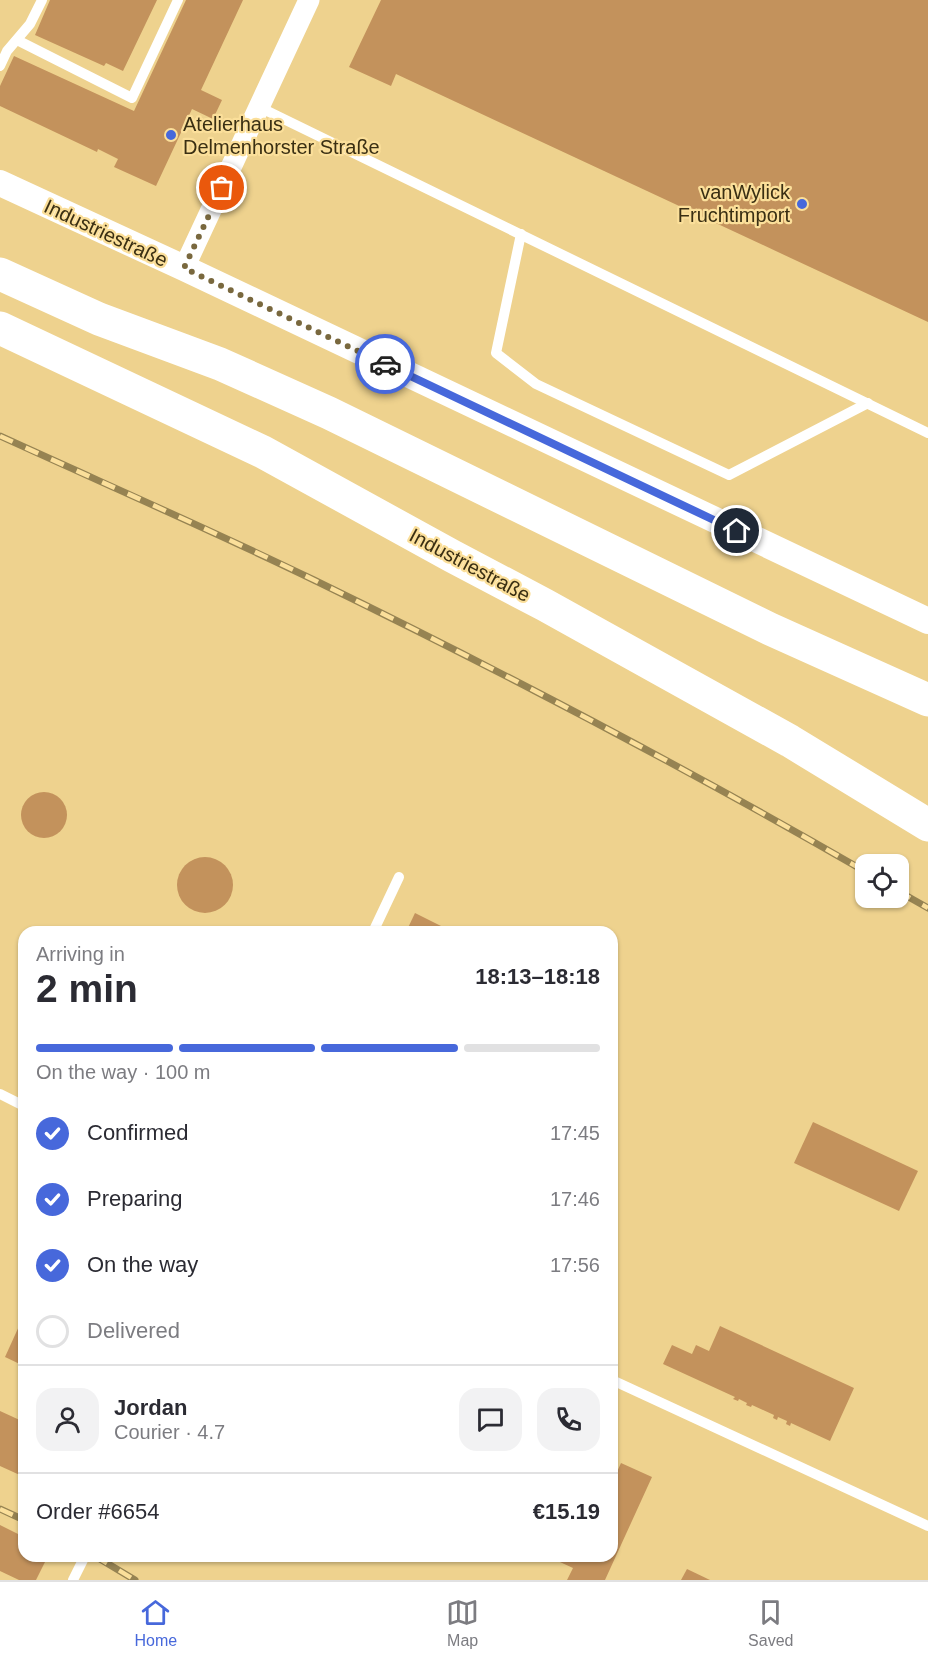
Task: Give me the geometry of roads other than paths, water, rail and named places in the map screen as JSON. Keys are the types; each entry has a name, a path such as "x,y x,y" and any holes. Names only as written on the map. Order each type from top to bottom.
{"highway":[{"path":"0,274 99,319 220,364 307,403 770,629 928,700"},
{"name":"Industriestraße","path":"0,328 263,452 546,605 833,766 928,825"},
{"path":"894,684 928,710"},
{"path":"833,766 928,811"}],"street":[{"path":"184,268 309,0"},
{"name":"Industriestraße","path":"0,183 928,621"}],"lane":[{"path":"0,66 7,51 30,24 42,0"},
{"path":"17,40 132,98 178,0"},
{"path":"259,107 928,433"},
{"path":"521,234 496,353 536,384 729,475 868,404"},
{"path":"377,926 399,877"},
{"path":"0,1094 18,1103"},
{"path":"618,1383 928,1526"},
{"path":"73,1580 82,1562"}],"railway":[{"path":"0,436 275,561 454,649 662,758 855,866"},
{"path":"909,897 928,908"},
{"path":"0,1509 18,1517"},
{"path":"105,1562 135,1580"}],"place":[{"name":"Atelierhaus Delmenhorster Straße","path":"171,135"},
{"name":"vanWylick Fruchtimport","path":"802,204"}]}
